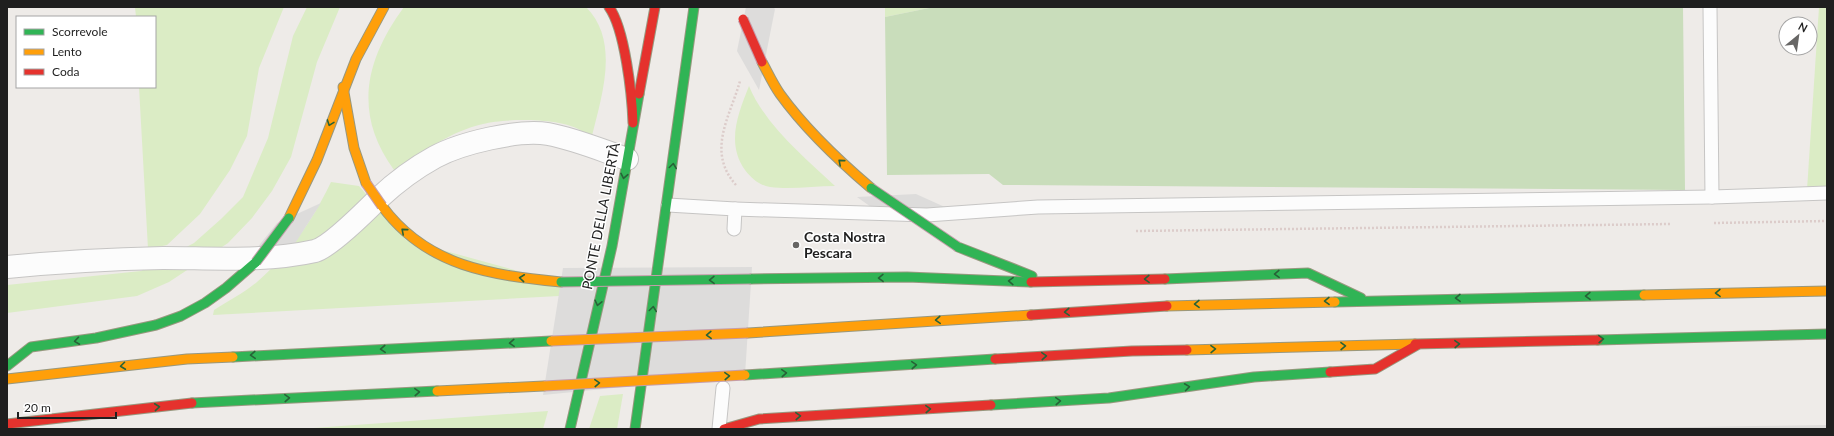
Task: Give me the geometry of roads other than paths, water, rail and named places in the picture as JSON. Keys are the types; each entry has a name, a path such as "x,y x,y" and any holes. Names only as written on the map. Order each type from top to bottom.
{"main road":[{"path":"7,366 31,347 96,338 141,329 181,316 205,303 226,288 256,262 289,218 319,152 343,86 368,30 384,7"},
{"path":"609,7 616,21 632,92 633,124"},
{"name":"PONTE DELLA LIBERTÀ","path":"570,429 612,246 633,124 656,7"},
{"path":"635,429 668,205 694,7"},
{"path":"739,7 762,62 780,94 835,157 871,188 958,246 1050,283"},
{"path":"343,86 351,139 360,172 382,206 400,228 422,246 454,262 498,276 561,282 908,277 1050,283 1308,273 1366,301"},
{"path":"1757,292 1796,282"},
{"path":"7,379 187,359 748,333 1177,305 1827,291"},
{"path":"7,424 204,402 745,375 1132,351 1827,334"},
{"path":"724,429 759,419 1109,398 1254,377 1375,369 1418,345"}],"street":[{"path":"7,267 152,259 282,256 318,250 349,227 391,186 420,167 443,154 501,136 527,133 546,134 568,139 627,159"}],"lane":[{"path":"1710,7 1712,197"},
{"path":"668,205 734,209 927,215 1046,207 1712,197 1827,193"},
{"path":"734,209 734,229"},
{"path":"719,429 723,388"}],"place":[{"name":"Costa Nostra Pescara","path":"796,245"}]}
